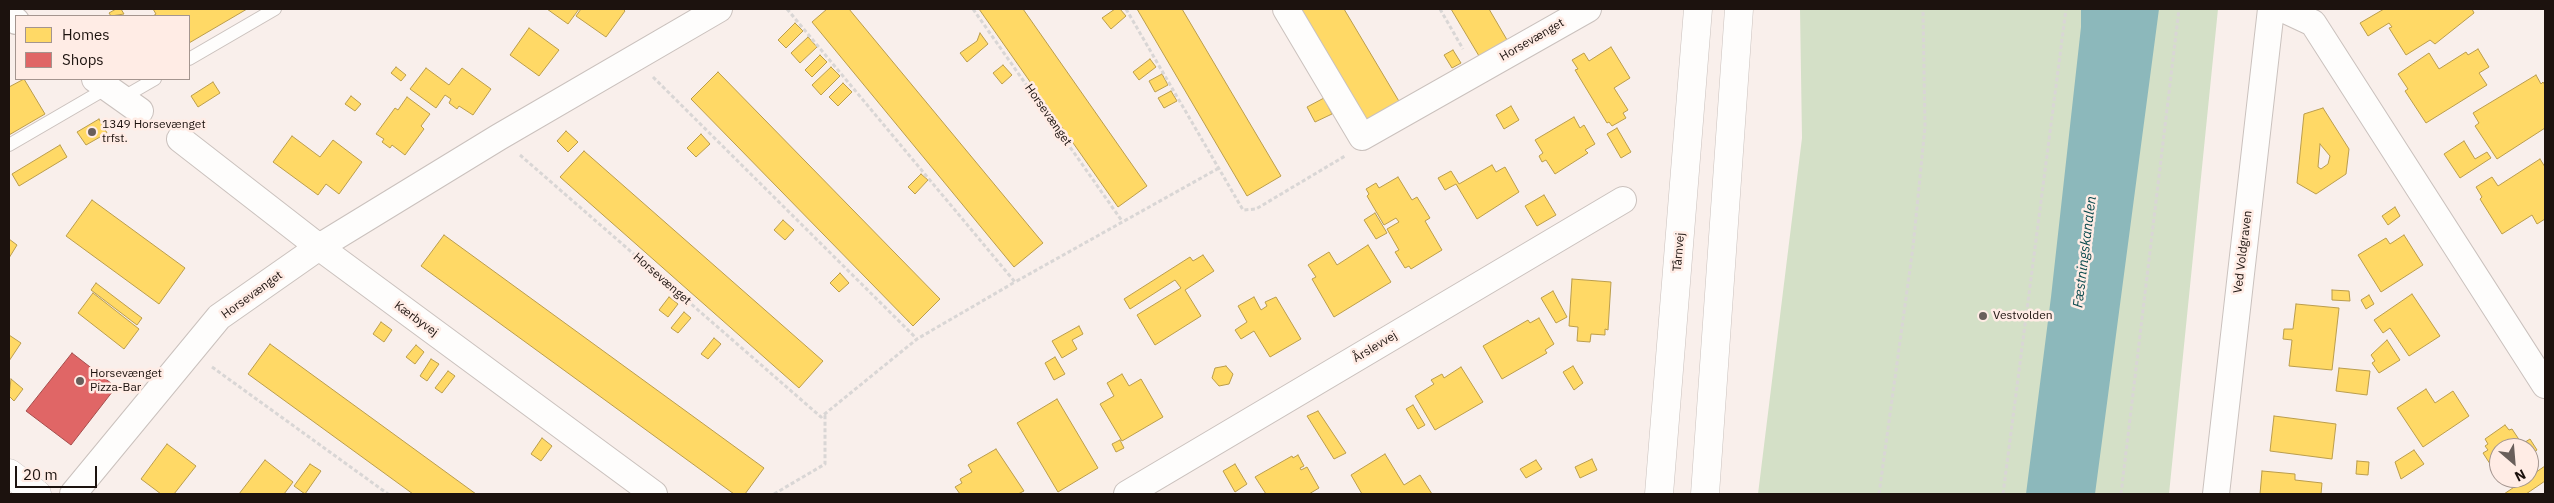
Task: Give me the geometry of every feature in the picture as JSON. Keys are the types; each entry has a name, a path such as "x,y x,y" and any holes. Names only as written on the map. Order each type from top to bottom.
{"street":[{"name":"Horsevænget","path":"73,494 219,318 319,247 499,137 719,9"},
{"path":"1286,9 1362,137"},
{"name":"Horsevænget","path":"1362,137 1588,9"},
{"name":"Tårnvej","path":"1659,494 1698,9"},
{"path":"1705,494 1739,9"},
{"name":"Ved Voldgraven","path":"2216,494 2271,9"},
{"path":"2283,9 2313,23 2545,385"},
{"name":"Kærbyvej","path":"180,139 319,247 654,494"},
{"name":"Årslevvej","path":"1127,494 1623,200"},
{"path":"9,473 37,494"}],"lane":[{"path":"190,58 276,9"},
{"path":"9,145 116,94 152,80"}],"path":[{"path":"787,9 1015,282"},
{"name":"Horsevænget","path":"973,9 1122,221"},
{"path":"1126,9 1243,210 1256,209 1363,145 1362,137"},
{"path":"1440,9 1477,72"},
{"path":"1879,494 1914,247 1925,127 1924,9"},
{"path":"2003,494 2066,9"},
{"path":"2121,494 2179,9"},
{"path":"635,58 917,339"},
{"name":"Horsevænget","path":"499,137 821,416 825,413"},
{"path":"774,494 825,464 825,413 917,339 1122,221 1219,168"},
{"path":"191,352 388,494"}],"green space":[{"name":"Vestvolden","path":"1800,9 2218,9 2169,494 1758,494 1802,138"}],"water":[{"name":"Fæstningskanalen","path":"2081,9 2159,9 2095,494 2026,494 2051,297 2081,27"}],"building: Homes":[{"path":"116,9 121,9 124,14 110,15 109,13"},
{"path":"153,9 247,9 190,42 190,15 154,15 156,14"},
{"path":"547,9 579,9 568,24"},
{"path":"581,9 623,9 625,11 606,37 576,16"},
{"path":"827,9 849,9 1043,243 1014,267 812,22"},
{"path":"979,9 1023,9 1147,186 1118,207"},
{"path":"1115,9 1120,9 1126,16 1111,29 1102,18"},
{"path":"1137,9 1182,9 1281,176 1247,196"},
{"path":"1299,9 1344,9 1403,108 1369,128"},
{"path":"1451,9 1489,9 1510,45 1482,61"},
{"path":"2384,9 2472,9 2474,13 2435,44 2430,40 2406,55 2389,28 2392,27 2389,23 2368,36 2360,23"},
{"path":"795,23 803,31 786,48 778,40"},
{"path":"529,28 559,50 539,76 510,55"},
{"path":"980,33 988,44 967,62 960,53 977,41"},
{"path":"808,37 817,47 800,63 791,53"},
{"path":"1611,47 1630,78 1614,88 1628,110 1623,113 1626,118 1612,126 1609,122 1607,123 1575,70 1578,69 1572,60 1584,53 1589,61"},
{"path":"2478,49 2489,67 2479,73 2487,85 2426,123 2405,91 2408,89 2398,74 2429,53 2439,69 2466,52 2468,55"},
{"path":"1453,50 1461,63 1452,68 1444,55"},
{"path":"820,55 827,62 812,77 805,70"},
{"path":"1150,59 1156,67 1139,80 1133,72"},
{"path":"1003,65 1012,75 1002,84 993,73"},
{"path":"396,67 406,75 401,81 391,73"},
{"path":"831,67 840,76 821,95 812,85"},
{"path":"426,68 449,85 462,68 491,89 473,115 459,106 457,109 449,103 451,99 445,95 436,108 410,89"},
{"path":"718,72 940,299 913,326 691,99"},
{"path":"1162,74 1168,85 1155,92 1149,81"},
{"path":"2536,75 2541,84 2543,82 2545,85 2545,128 2497,159 2475,126 2479,123 2473,113"},
{"path":"25,80 45,114 9,135 9,87"},
{"path":"213,82 220,93 198,107 191,96"},
{"path":"843,83 852,92 838,106 829,97"},
{"path":"1171,91 1177,101 1164,108 1158,98"},
{"path":"351,96 361,104 355,111 345,104"},
{"path":"407,97 430,114 421,126 424,129 405,155 392,145 390,148 382,142 384,139 376,134 395,108 398,110"},
{"path":"1324,98 1332,114 1315,122 1307,107"},
{"path":"1511,106 1519,120 1504,129 1496,115"},
{"path":"2323,108 2349,149 2346,174 2316,194 2297,183 2304,114","holes":["2320,144 2330,156 2328,164 2321,169 2318,167"]},
{"path":"1574,117 1580,128 1584,125 1595,144 1585,150 1588,153 1555,174 1546,160 1542,162 1539,156 1543,153 1535,140"},
{"name":"1349 Horsevænget trfst.","path":"99,119 107,133 86,145 77,132"},
{"path":"1617,128 1631,152 1621,158 1607,134"},
{"path":"566,131 578,142 568,152 557,141"},
{"path":"701,134 710,144 696,157 687,148"},
{"path":"292,136 320,157 333,140 362,162 339,194 326,184 318,195 273,162"},
{"path":"2464,141 2475,159 2487,152 2491,158 2460,178 2444,154"},
{"path":"60,145 67,157 19,186 12,174"},
{"path":"584,151 823,361 799,388 560,177"},
{"path":"2540,159 2545,167 2545,219 2537,224 2532,215 2502,234 2480,199 2482,197 2476,187 2492,177 2498,186"},
{"path":"1492,165 1496,172 1505,167 1519,192 1477,219 1456,184 1445,190 1438,178 1451,171 1459,184"},
{"path":"921,174 928,180 915,194 908,187"},
{"path":"1398,177 1412,200 1417,197 1430,218 1425,221 1442,250 1411,269 1409,266 1405,268 1395,252 1399,250 1387,229 1399,222 1396,218 1384,225 1367,196 1369,194 1366,189 1376,183 1379,188"},
{"path":"1544,195 1556,215 1537,226 1525,206"},
{"path":"92,200 185,268 159,304 66,236"},
{"path":"2395,207 2400,216 2388,225 2382,216"},
{"path":"1375,213 1387,233 1376,239 1364,220"},
{"path":"783,220 794,230 785,240 774,230"},
{"path":"444,235 764,468 745,494 734,494 421,266"},
{"path":"2404,235 2423,265 2381,292 2358,255 2386,238 2390,244"},
{"path":"9,239 17,245 9,258"},
{"path":"1368,245 1391,282 1334,317 1312,279 1316,277 1308,265 1329,252 1337,265"},
{"path":"1203,255 1214,271 1185,290 1201,316 1155,345 1137,315 1181,288 1175,280 1130,309 1124,299 1190,257 1193,261"},
{"path":"840,273 849,283 839,292 830,283"},
{"path":"1572,279 1611,282 1608,330 1605,329 1605,335 1591,334 1590,342 1577,341 1578,327 1569,326"},
{"path":"96,283 142,318 137,325 91,290"},
{"path":"2332,290 2349,291 2350,301 2332,300"},
{"path":"1553,291 1567,317 1556,323 1541,298"},
{"path":"93,293 139,329 124,349 78,313"},
{"path":"2412,294 2440,336 2409,356 2390,328 2383,333 2374,320"},
{"path":"2369,295 2374,304 2366,309 2361,300"},
{"path":"669,297 678,304 668,317 659,310"},
{"path":"1254,297 1261,310 1267,306 1265,302 1276,297 1301,339 1270,357 1254,331 1241,339 1235,330 1247,322 1238,306"},
{"path":"2296,304 2339,308 2332,370 2289,366 2292,340 2283,339 2284,329 2293,329"},
{"path":"684,312 691,318 678,333 671,328"},
{"path":"1539,318 1554,344 1545,350 1547,353 1502,379 1483,346 1528,320 1530,323"},
{"path":"381,322 392,330 384,342 373,334"},
{"path":"1079,326 1083,334 1072,340 1077,349 1062,358 1052,341"},
{"path":"9,335 21,343 9,361"},
{"path":"714,338 721,344 708,359 701,354"},
{"path":"2387,340 2400,360 2379,373 2372,363 2375,361 2371,355"},
{"path":"270,344 476,494 413,494 248,374"},
{"path":"416,345 424,352 415,364 406,357"},
{"path":"1055,357 1065,374 1054,380 1045,363"},
{"path":"431,359 439,364 427,381 420,376"},
{"path":"1226,366 1233,374 1229,384 1219,386 1212,378 1215,368"},
{"path":"1573,366 1583,383 1574,390 1563,372"},
{"path":"1461,367 1483,402 1435,430 1415,396 1434,384 1431,380 1442,374 1444,378"},
{"path":"2339,368 2370,371 2367,395 2336,391"},
{"path":"448,371 455,376 442,393 435,388"},
{"path":"1122,374 1129,386 1141,379 1163,417 1122,441 1100,404 1114,396 1107,383"},
{"path":"11,379 23,389 14,401 9,396"},
{"path":"2426,389 2435,403 2453,391 2469,416 2423,447 2397,408"},
{"path":"1057,399 1098,468 1058,492 1017,423"},
{"path":"1413,405 1425,425 1418,429 1406,409"},
{"path":"1318,411 1346,453 1334,459 1307,416"},
{"path":"2274,416 2336,424 2332,459 2270,451"},
{"path":"2505,425 2509,430 2512,429 2518,438 2489,438 2489,462 2483,453 2488,450 2485,446 2488,444 2485,439"},
{"path":"542,438 552,446 541,461 531,454"},
{"path":"1120,440 1124,448 1116,452 1112,444"},
{"path":"167,444 196,466 174,494 161,494 141,479"},
{"path":"996,449 1024,491 1018,494 960,494 955,487 962,483 960,479 972,472 968,465"},
{"path":"2414,450 2424,464 2401,479 2395,462"},
{"path":"1385,454 1404,485 1420,475 1432,494 1362,494 1351,475"},
{"path":"1298,455 1304,466 1300,468 1301,470 1307,467 1319,488 1309,494 1266,494 1255,477 1292,456 1293,458"},
{"path":"1592,459 1597,470 1580,478 1575,467"},
{"path":"265,460 293,482 284,494 239,494"},
{"path":"1536,460 1542,469 1526,478 1520,469"},
{"path":"2357,461 2369,462 2368,475 2356,474"},
{"path":"310,464 321,471 305,494 294,486"},
{"path":"1235,464 1247,484 1235,492 1223,471"},
{"path":"2545,466 2545,481 2539,485 2539,470"},
{"path":"2262,471 2295,474 2295,480 2322,483 2321,494 2260,494"},
{"path":"2513,488 2535,488 2526,494 2504,494"}],"building: Shops":[{"path":"72,353 116,387 71,445 26,411"}],"place":[{"name":"1349 Horsevænget trfst.","path":"92,132"},
{"name":"Vestvolden","path":"1983,316"},
{"name":"Horsevænget Pizza-Bar","path":"80,381"}]}
